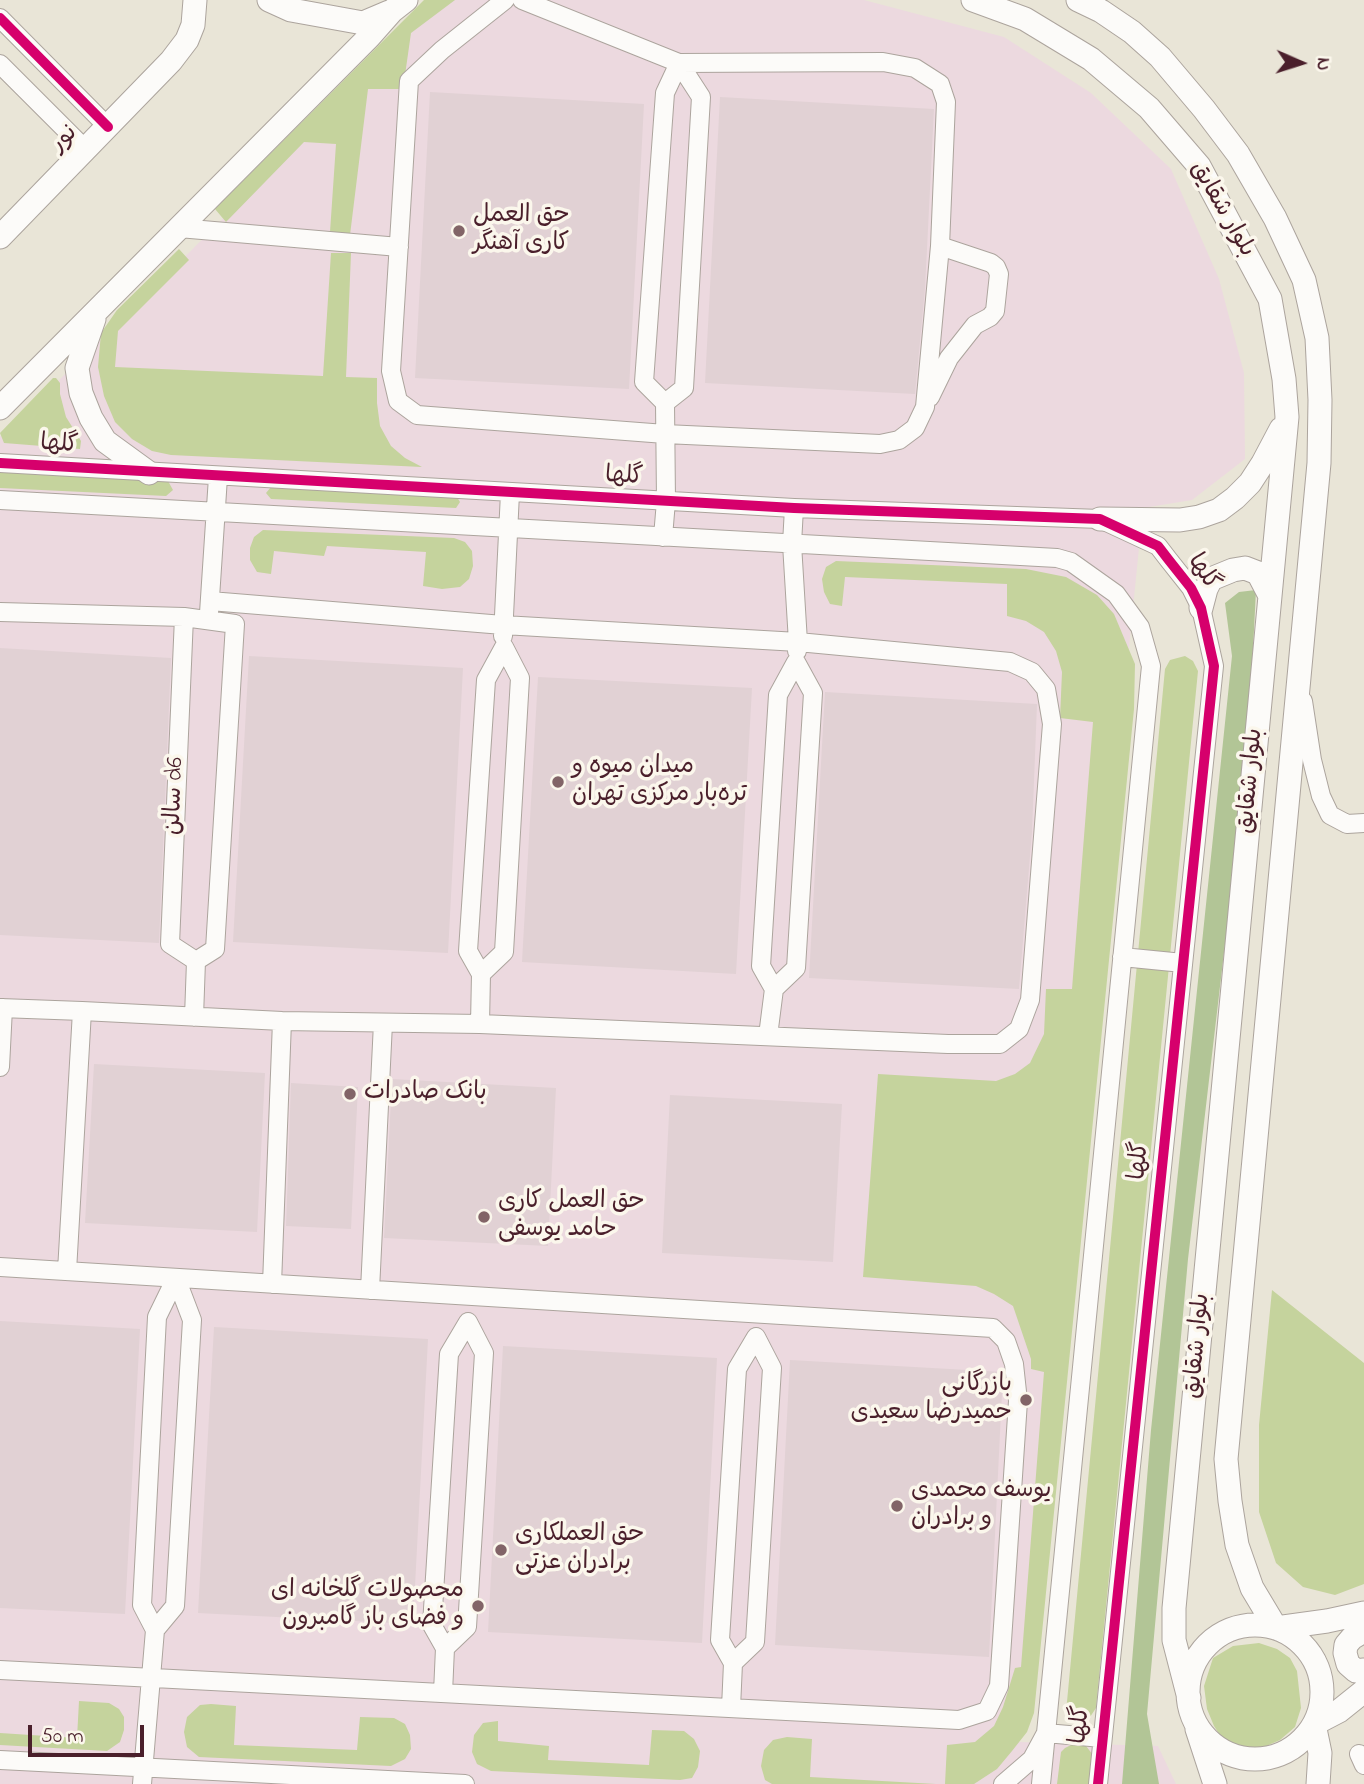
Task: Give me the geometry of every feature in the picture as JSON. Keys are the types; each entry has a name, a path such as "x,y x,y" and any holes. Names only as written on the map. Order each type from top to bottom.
{"main road":[{"name":"نور","path":"0,237 171,61 187,40 193,25 195,0"},
{"path":"268,0 291,10 363,23 397,4"},
{"name":"بلوار شقایق","path":"973,0 1025,19 1091,59 1149,108 1199,166 1270,299 1284,379 1287,417 1174,1608 1174,1640 1214,1784"},
{"name":"بلوار شقایق","path":"1078,0 1101,11 1160,57 1205,109 1244,164 1275,218 1304,280 1317,338 1319,463 1226,1459 1237,1545 1252,1588 1276,1628"},
{"path":"0,408 369,37 397,4"},
{"path":"96,311 77,368 81,393 91,418 106,441 149,473"},
{"path":"1100,519 1180,520 1219,510 1236,498 1250,482 1273,446 1287,417"},
{"path":"1201,608 1211,579 1233,570 1245,568 1258,573 1269,594"},
{"path":"1276,1628 1301,1643 1318,1667 1322,1686 1321,1706 1314,1724 1301,1741 1283,1753 1262,1759 1240,1757 1220,1749 1204,1735 1191,1707 1190,1676 1199,1656 1214,1639 1233,1628 1254,1625 1276,1628 1364,1613"},
{"path":"1364,1630 1346,1645 1345,1653 1348,1664 1356,1671 1364,1670"},
{"path":"1314,1724 1339,1711 1364,1690"},
{"path":"1314,1724 1320,1753 1318,1784"}],"street":[{"path":"505,0 442,50 409,81 391,371 398,401 417,415 665,434 880,444 900,440 915,428 949,358 975,325 995,311 999,274 996,267 940,246"},
{"path":"522,0 680,64 883,62 915,68 940,84 946,102 940,246 925,407"},
{"path":"0,18 108,127"},
{"path":"0,64 85,149"},
{"path":"665,403 684,388 701,97 680,64"},
{"path":"663,537 666,501 665,403 644,382 665,93 680,64"},
{"path":"179,228 398,247"},
{"name":"گلها","path":"0,463 794,508 1100,519 1158,546 1191,588 1201,608 1214,666 1098,1784"},
{"path":"208,621 218,477"},
{"path":"481,974 504,952 520,678 504,647 510,493"},
{"name":"گلها","path":"0,500 1057,558 1071,562 1115,594 1140,628 1151,666 1041,1784"},
{"path":"768,1036 774,989 761,966 778,695 796,662 798,642 792,544 794,508"},
{"path":"0,1067 2,1008 282,1021 480,1024 948,1044 1000,1044 1019,1029 1030,1000 1052,724 1046,690 1032,672 1010,662 798,642 503,625 210,601"},
{"path":"0,612 184,617 235,624 215,949 196,961 194,1017"},
{"name":"سالن d6","path":"184,617 170,944 196,961"},
{"path":"480,1024 481,974 468,951 486,680 504,647"},
{"path":"774,989 796,968 813,694 796,662"},
{"path":"1300,667 1306,722 1321,796 1330,816 1346,824 1364,823"},
{"path":"1122,957 1183,963"},
{"path":"66,1271 82,1011"},
{"path":"272,1284 282,1021"},
{"path":"370,1290 383,1023"},
{"path":"0,1267 993,1328 1006,1341 1014,1364 1018,1401 999,1686 986,1711 959,1720 0,1670"},
{"path":"155,1630 175,1606 192,1320 176,1278"},
{"path":"142,1776 155,1630 142,1605 157,1317 176,1278"},
{"path":"443,1693 445,1648 432,1625 449,1354 468,1322 470,1296"},
{"path":"731,1708 733,1663 720,1640 737,1369 756,1337 758,1314"},
{"path":"445,1648 467,1627 484,1353 468,1322"},
{"path":"733,1663 755,1642 772,1368 756,1337"},
{"path":"1003,1784 1031,1759 1046,1733 1102,1738"},
{"path":"0,1760 142,1776 465,1784"}],"shaded area":[{"name":"میدان میوه و تره‌بار مرکزی تهران","path":"440,0 864,0 1004,37 1091,93 1171,169 1219,279 1244,373 1245,459 1192,500 1143,508 1019,1742 1158,1746 1176,1784 0,1784 0,437 143,299"}],"green space":[{"path":"424,0 455,0 411,33 403,89 368,89 350,235 330,232 336,144 304,142 226,222 215,209"},
{"path":"179,249 189,260 118,331 115,367 323,376 331,253 351,253 346,377 377,378 380,426 391,446 422,467 171,455 152,451 132,439 115,422 104,396 98,367 101,333 117,310"},
{"path":"53,378 60,383 66,417 81,441 80,449 4,443 0,433"},
{"path":"0,472 168,481 173,490 166,496 0,488"},
{"path":"271,487 457,497 460,502 456,508 271,499 266,493"},
{"path":"263,530 454,538 465,542 472,551 473,566 469,579 460,587 442,589 423,586 426,552 327,546 324,556 274,551 271,574 257,572 250,560 250,548 254,537"},
{"path":"836,561 1026,569 1066,577 1097,595 1114,614 1135,664 1134,709 1034,1713 1027,1732 997,1769 974,1784 945,1784 947,1745 975,1742 994,1726 1015,1668 1021,1667 1044,1372 1031,1369 1031,1359 1013,1306 994,1294 976,1286 863,1277 878,1074 996,1081 1015,1074 1030,1063 1044,1034 1046,989 1072,989 1093,722 1060,718 1062,672 1056,651 1044,632 1026,621 1007,616 1007,584 845,577 842,606 830,604 822,579 826,567"},
{"path":"1256,590 1248,748 1188,1259 1147,1714 1159,1784 1122,1784 1151,1430 1232,656 1225,603 1239,592"},
{"path":"1185,656 1193,661 1198,671 1096,1708 1090,1717 1079,1720 1066,1712 1165,669 1170,660"},
{"path":"1272,1290 1364,1363 1364,1584 1335,1595 1303,1587 1276,1563 1259,1512 1259,1425"},
{"path":"1259,1643 1277,1649 1290,1658 1297,1671 1301,1708 1295,1727 1280,1740 1264,1747 1238,1747 1223,1740 1214,1726 1207,1709 1204,1686 1213,1658 1233,1646"},
{"path":"79,1701 109,1703 119,1709 124,1717 120,1742 107,1751 0,1745 0,1733 77,1738"},
{"path":"200,1705 236,1706 234,1745 357,1750 360,1717 394,1718 405,1724 410,1735 411,1749 405,1759 391,1766 199,1757 187,1747 184,1732 187,1717"},
{"path":"498,1721 498,1741 549,1746 548,1760 649,1765 652,1730 684,1731 694,1739 700,1751 698,1767 692,1778 680,1780 491,1771 477,1764 472,1752 474,1735 483,1723"},
{"path":"787,1737 812,1739 810,1777 936,1784 772,1784 765,1780 761,1766 764,1750 773,1740"},
{"path":"1075,1743 1086,1746 1093,1755 1091,1784 1057,1784 1061,1752"}],"building":[{"path":"430,92 644,104 629,389 415,378"},
{"path":"720,97 934,109 925,289 915,394 705,383"},
{"path":"0,648 171,658 159,943 0,935"},
{"path":"249,656 463,668 448,953 233,942"},
{"path":"538,677 752,688 736,974 522,962"},
{"path":"825,692 1037,704 1032,832 1019,989 809,978"},
{"path":"94,1064 265,1073 257,1232 85,1223"},
{"path":"392,1079 556,1088 548,1246 384,1238"},
{"path":"291,1083 358,1087 351,1229 286,1226"},
{"path":"670,1095 842,1104 833,1262 662,1253"},
{"path":"0,1321 140,1329 125,1614 0,1608"},
{"path":"214,1327 428,1339 413,1624 198,1613"},
{"path":"503,1346 717,1358 702,1643 488,1632"},
{"path":"790,1360 1003,1372 989,1657 775,1645"}],"cycle path":[{"path":"0,18 108,127"},
{"path":"0,463 794,508 1100,519 1158,546 1191,588 1201,608 1214,666 1098,1784"}],"place":[{"name":"حق العمل کاری آهنگر","path":"459,231"},
{"name":"میدان میوه و تره‌بار مرکزی تهران","path":"558,782"},
{"name":"بانک صادرات","path":"350,1094"},
{"name":"حق العمل کاری حامد یوسفی","path":"484,1217"},
{"name":"بازرگانی حمیدرضا سعیدی","path":"1026,1400"},
{"name":"یوسف محمدی و برادران","path":"897,1506"},
{"name":"حق العملکاری برادران عزتی","path":"501,1550"},
{"name":"محصولات گلخانه ای و فضای باز گامبرون","path":"478,1606"}]}
